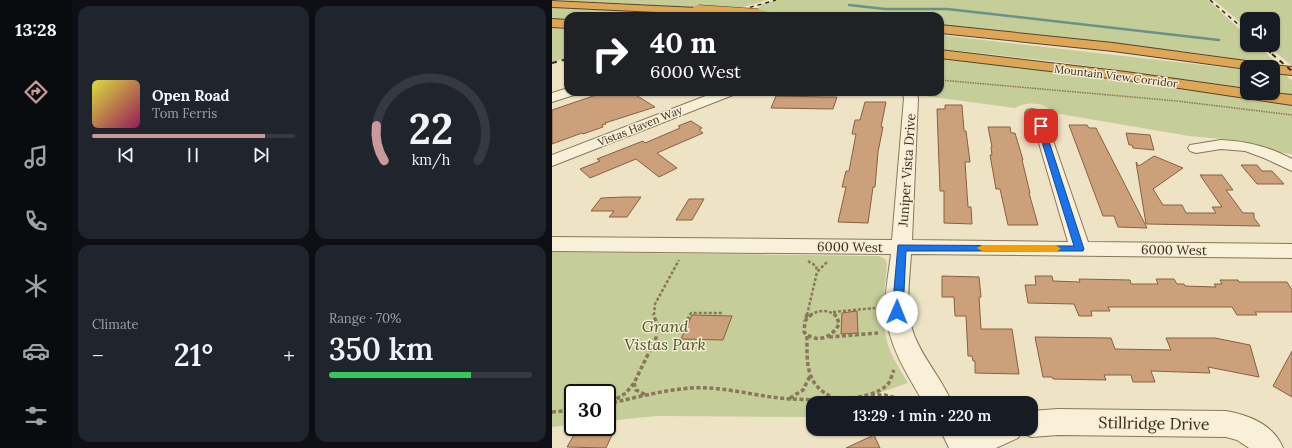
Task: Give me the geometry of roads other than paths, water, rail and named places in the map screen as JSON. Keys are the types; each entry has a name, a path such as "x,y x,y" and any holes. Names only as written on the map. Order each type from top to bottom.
{"highway":[{"path":"552,4 713,12"},
{"path":"552,23 564,24"},
{"path":"944,29 1113,47 1240,64"},
{"name":"Mountain View Corridor","path":"944,54 1126,76 1292,100"},
{"path":"1280,70 1292,71"}],"street":[{"path":"552,98 564,94"},
{"name":"Vistas Haven Way","path":"552,161 718,96"},
{"name":"Juniper Vista Drive","path":"911,96 897,299 899,324 904,341 912,358 935,396"},
{"path":"1032,113 1041,126 1080,249"},
{"path":"1196,148 1215,144 1240,146 1270,154 1292,166"},
{"name":"6000 West","path":"552,244 1292,251"},
{"name":"Stillridge Drive","path":"1038,423 1058,422 1226,424 1236,426 1255,434 1269,448"},
{"path":"961,441 981,436"}],"waterway":[{"path":"849,5 885,9 947,9 1219,40"}],"railway":[{"path":"733,12 776,0"},
{"path":"1210,0 1240,26"},
{"path":"1270,52 1273,55"},
{"path":"1272,54 1292,71"},
{"path":"552,63 564,60"}],"park label":[{"name":"Grand Vistas Park","path":"665,335"}]}
